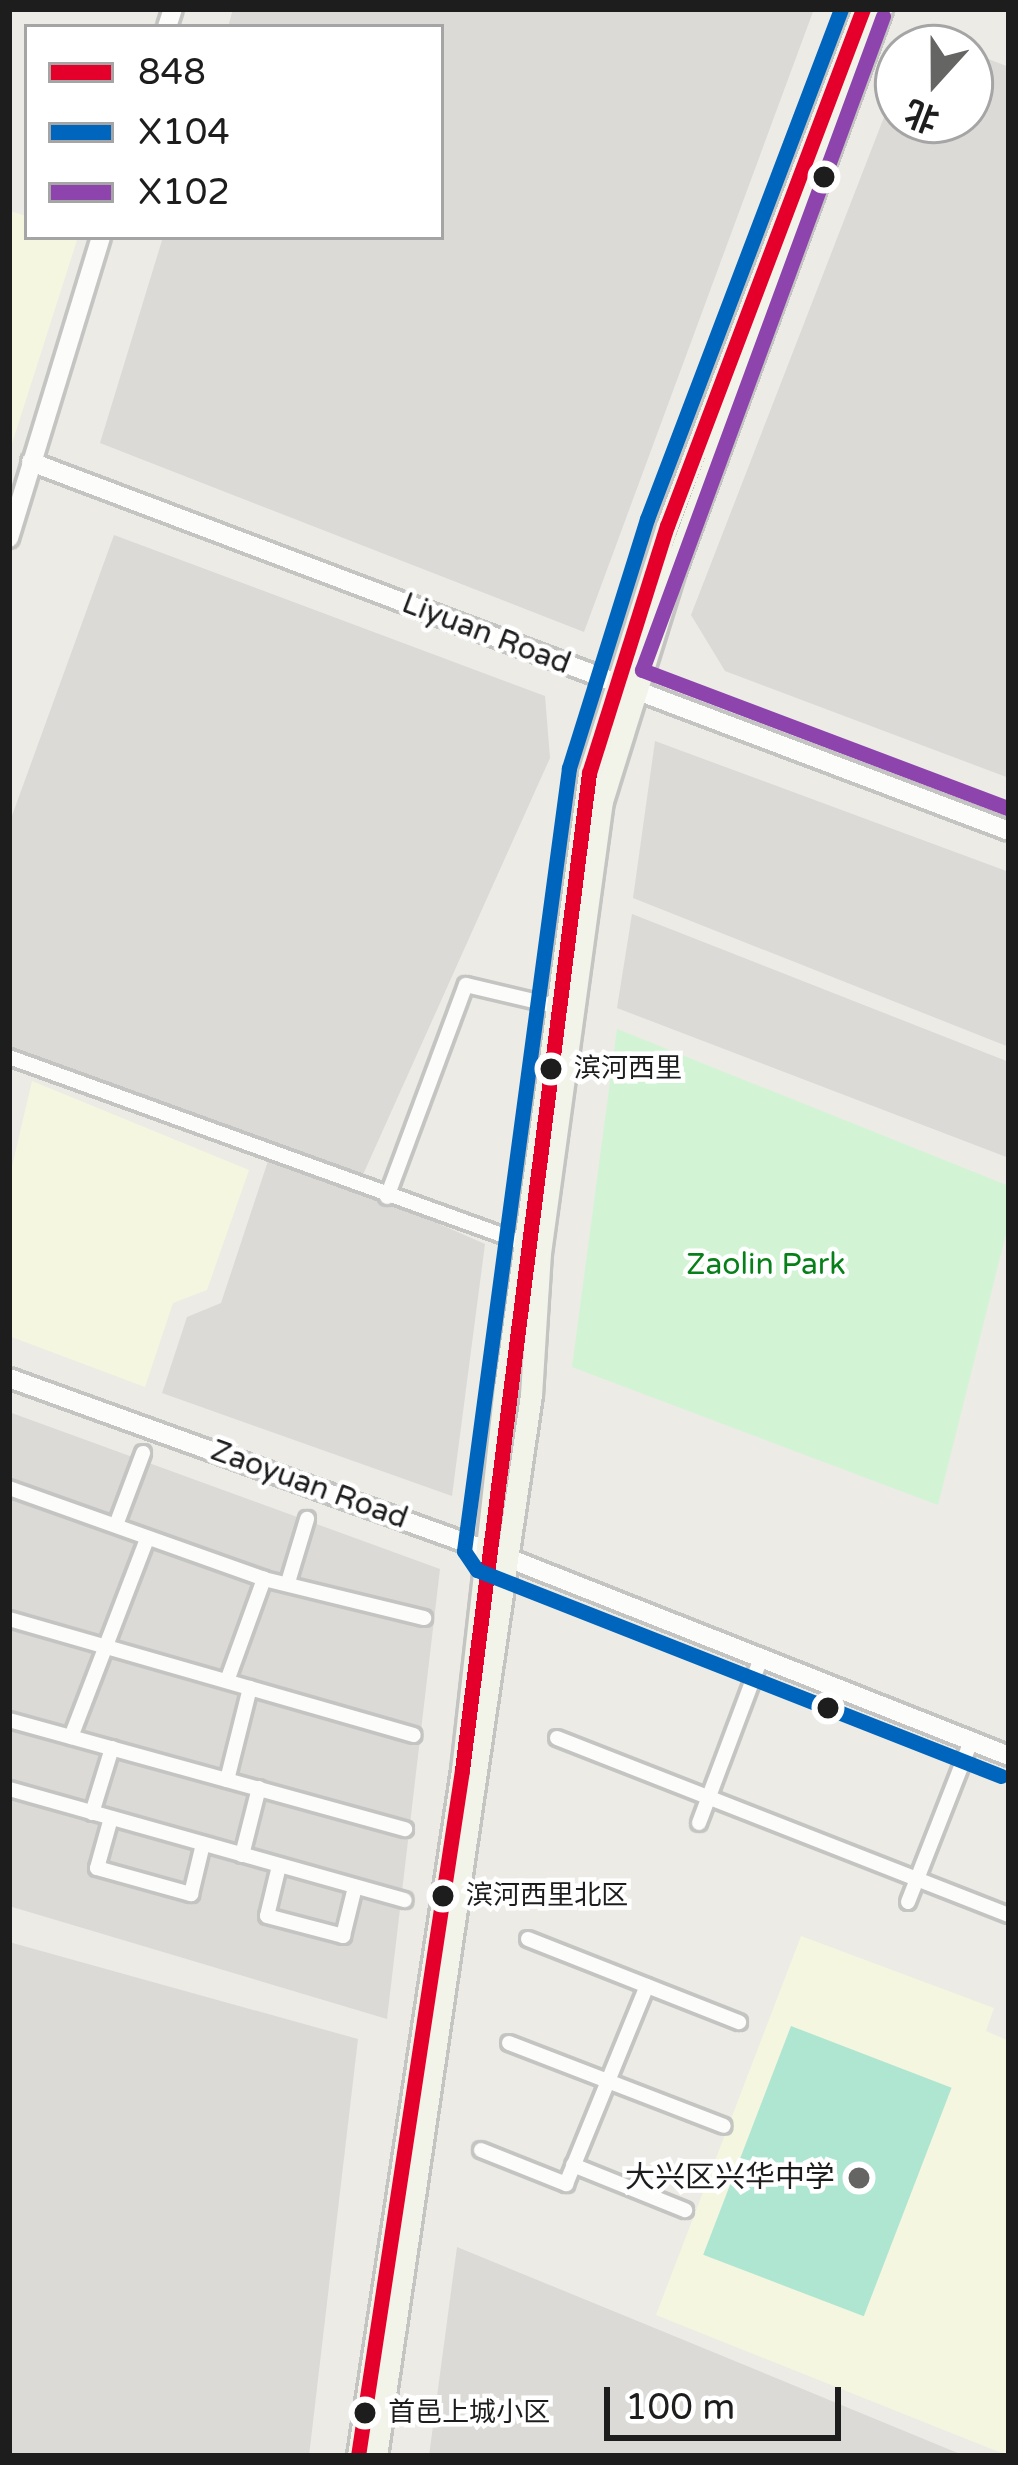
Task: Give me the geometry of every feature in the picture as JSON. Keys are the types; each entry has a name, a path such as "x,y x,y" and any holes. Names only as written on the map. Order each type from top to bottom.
{"main road":[{"path":"376,2456 508,1558 602,802 624,686 667,526 863,9"},
{"path":"358,2456 462,1770 524,1243 590,772 881,9"}],"street":[{"path":"9,538 100,240"},
{"name":"Liyuan Road","path":"31,462 1009,831"},
{"path":"387,1197 466,985 555,1006"},
{"path":"9,1058 524,1243"},
{"name":"Zaoyuan Road","path":"9,1378 508,1558 1009,1756"},
{"path":"116,1525 143,1453"},
{"path":"9,1488 264,1579 289,1579 424,1618"},
{"path":"289,1579 307,1519"},
{"path":"71,1737 147,1539"},
{"path":"227,1682 264,1579"},
{"path":"9,1619 415,1735"},
{"path":"699,1823 761,1658"},
{"path":"226,1780 250,1688"},
{"path":"9,1720 405,1829"},
{"path":"557,1738 1009,1915"},
{"path":"908,1902 971,1741"},
{"path":"92,1813 112,1748"},
{"path":"242,1856 259,1789"},
{"path":"9,1790 405,1900"},
{"path":"111,1818 97,1868 191,1894 203,1844"},
{"path":"279,1866 268,1916 343,1936 356,1887"},
{"path":"528,1939 739,2022"},
{"path":"481,2150 566,2184 646,1986"},
{"path":"509,2043 724,2126"},
{"path":"573,2165 686,2210"}],"shaded area":[{"path":"233,9 814,9 584,632 100,443 162,240 444,240 444,24 229,24"},
{"path":"994,61 1009,67 1009,778 725,671 691,615 874,143 994,144"},
{"path":"9,211 24,215 24,240 77,240 9,453"},
{"path":"114,535 545,696 550,758 357,1188 485,1244 452,1496 162,1393 187,1317 221,1303 271,1152 9,1048 9,824"},
{"path":"655,741 1009,872 1009,1047 633,898"},
{"path":"632,914 1009,1062 1009,1158 617,1008"},
{"path":"32,1081 249,1170 207,1290 173,1303 145,1387 9,1336 9,1179"},
{"name":"滨河西里北区","path":"9,1412 440,1569 387,2019 9,1906"},
{"name":"大兴区兴华中学","path":"801,1936 994,2008 986,2031 1009,2041 1009,2456 656,2315"},
{"path":"9,1942 358,2039 309,2456 9,2456"},
{"path":"457,2247 657,2329 965,2456 429,2456"}],"green space":[{"name":"Zaolin Park","path":"617,1029 1009,1186 1009,1222 938,1505 572,1367"},
{"path":"791,2026 952,2088 864,2316 703,2255"}],"transit line":[{"name":"X104","path":"841,9 647,519 569,768 464,1551 477,1570 1001,1776"},
{"name":"848","path":"358,2456 462,1770 589,773 667,526 863,9"},
{"name":"X102","path":"883,16 642,670 1009,809"}],"place":[{"name":"滨河西里","path":"551,1069"},
{"name":"滨河西里北区","path":"443,1896"},
{"name":"大兴区兴华中学","path":"859,2178"},
{"name":"首邑上城小区","path":"365,2413"}]}
